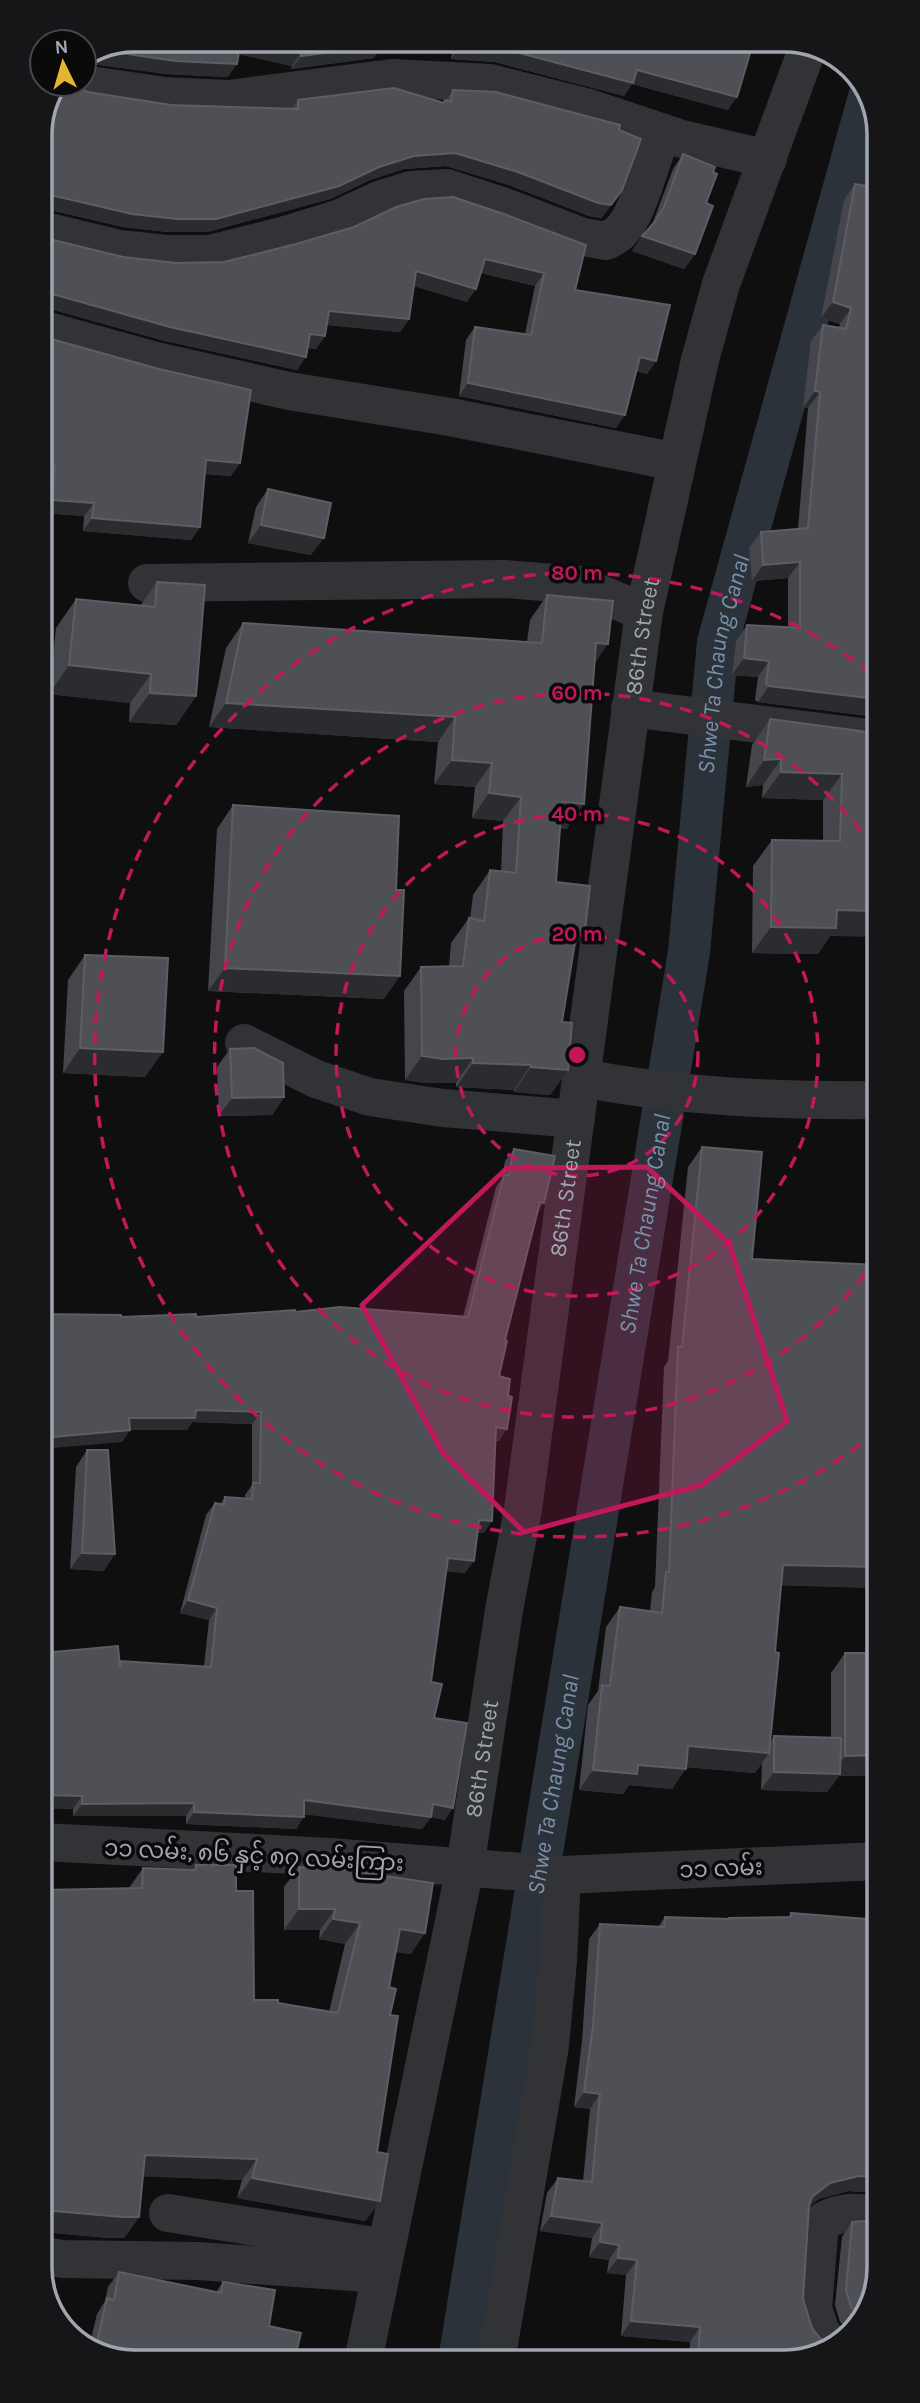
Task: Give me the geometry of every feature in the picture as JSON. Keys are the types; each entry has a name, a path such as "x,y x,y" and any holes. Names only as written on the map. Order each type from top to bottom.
{"street":[{"name":"86th Street","path":"365,2350 465,1868 504,1610 523,1509 576,1119 600,1082 644,709 644,612 700,360 721,284 805,55"},
{"path":"98,86 165,96 229,99 392,78 490,83 589,108 663,133 768,159"},
{"path":"53,233 119,249 167,254 210,254 338,219 379,200 411,190 447,188 583,237 606,241 622,231 639,200 655,149 663,133"},
{"path":"53,332 156,361 289,391 450,417 677,461"},
{"path":"147,583 505,579 579,585 644,612"},
{"path":"644,709 867,738"},
{"path":"244,1043 316,1079 370,1097 443,1108 576,1119"},
{"path":"600,1082 678,1093 794,1101 867,1100"},
{"name":"၁၁ လမ်း, ၈၆ နှင့် ၈၇ လမ်းကြား","path":"52,1842 330,1857 522,1871"},
{"name":"၁၁ လမ်း","path":"522,1871 562,1875 867,1862"},
{"path":"498,2350 550,2046 562,1875"},
{"path":"827,2339 822,2336 813,2308 820,2223 832,2215 854,2211 867,2214"},
{"path":"168,2213 383,2261"},
{"path":"52,2257 198,2262 383,2261"}],"highlighted area":[{"path":"647,1167 729,1243 787,1421 702,1485 524,1532 443,1453 362,1305 507,1168"}],"building":[{"path":"239,52 237,64 176,61 123,53"},
{"path":"298,52 329,52 301,56"},
{"path":"518,53 750,53 737,97 637,70 633,83"},
{"path":"394,88 444,103 445,100 451,102 453,90 496,92 620,125 619,130 641,139 622,190 611,205 598,203 518,172 455,153 414,156 379,167 339,186 216,219 177,219 132,214 53,196 53,129 62,98 98,98 98,94 171,105 298,109 298,100"},
{"path":"683,154 715,167 713,172 717,174 706,203 713,206 695,254 642,236 664,207"},
{"path":"855,184 867,186 867,698 769,686 766,684 769,661 744,658 747,625 800,628 800,562 763,565 761,532 808,528 820,392 815,391 823,325 846,329 851,308 833,302"},
{"path":"453,197 586,245 575,290 670,305 656,361 640,357 625,415 468,383 475,327 531,335 544,273 485,259 476,289 416,271 409,319 329,311 325,336 310,334 306,357 170,327 53,295 53,240 123,257 176,263 224,262 354,227 396,207 424,199"},
{"path":"53,339 159,369 251,390 240,463 206,460 200,527 92,518 94,503 53,500 55,466 53,466"},
{"path":"268,489 331,503 324,538 261,525"},
{"path":"157,582 205,585 196,696 150,693 151,674 69,665 76,599 155,607"},
{"path":"547,595 613,601 608,644 596,643 584,804 562,802 556,882 590,886 585,931 577,930 562,1022 572,1023 568,1070 531,1065 473,1063 473,1058 443,1059 422,1056 421,967 463,966 469,918 484,921 490,870 516,873 521,797 489,793 492,763 452,760 455,717 226,703 243,623 542,643"},
{"path":"770,719 867,732 867,911 837,910 836,928 771,927 772,840 840,841 842,774 781,772 781,759 764,760"},
{"path":"233,805 399,816 396,890 404,890 400,976 225,968"},
{"path":"85,955 168,958 163,1052 80,1048"},
{"path":"254,1048 283,1063 284,1097 232,1098 230,1049"},
{"path":"702,1147 762,1152 752,1259 867,1264 867,1567 783,1565 775,1652 779,1653 769,1753 688,1746 686,1769 638,1765 637,1774 593,1770 602,1685 610,1686 620,1607 662,1613 666,1572 669,1572 678,1347 682,1347"},
{"path":"514,1149 555,1156 544,1203 540,1202 505,1340 507,1341 499,1376 510,1379 508,1396 512,1397 507,1429 496,1427 492,1521 479,1520 474,1561 448,1558 431,1682 442,1684 434,1718 467,1723 453,1808 433,1804 431,1817 304,1800 304,1817 194,1812 194,1803 82,1804 82,1796 52,1795 52,1652 118,1646 120,1668 121,1661 211,1667 217,1608 188,1600 215,1503 224,1505 225,1497 252,1499 253,1483 260,1483 261,1412 196,1410 195,1418 129,1418 130,1430 52,1437 52,1314 121,1317 196,1314 196,1317 340,1307 468,1317 504,1175 509,1175"},
{"path":"87,1450 108,1450 115,1554 82,1553"},
{"path":"845,1653 867,1653 867,1755 845,1756"},
{"path":"774,1736 841,1738 840,1774 774,1772"},
{"path":"196,1865 236,1865 236,1891 253,1891 254,2000 278,2000 278,2003 338,2013 360,1923 333,1919 335,1909 299,1909 299,1867 332,1868 433,1883 425,1933 400,1929 389,1987 396,1989 390,2015 398,2016 377,2152 388,2154 380,2201 252,2178 257,2159 145,2155 139,2217 52,2211 52,1890 142,1888 143,1868 196,1870"},
{"path":"791,1913 867,1919 867,2176 830,2183 812,2197 809,2206 803,2299 812,2328 824,2340 797,2350 699,2350 700,2327 631,2321 637,2260 618,2258 619,2245 600,2242 602,2223 551,2216 558,2178 592,2182 600,2094 584,2092 593,2026 600,1924 664,1927 665,1917 791,1917"},
{"path":"867,2221 866,2285 856,2311 851,2307 846,2290 852,2222"},
{"path":"119,2272 221,2293 223,2282 275,2290 269,2326 301,2333 297,2350 113,2348 97,2341 107,2298 114,2300"}],"waterway":[{"name":"Shwe Ta Chaung Canal","path":"461,2350 689,952 718,642 865,112"}]}
